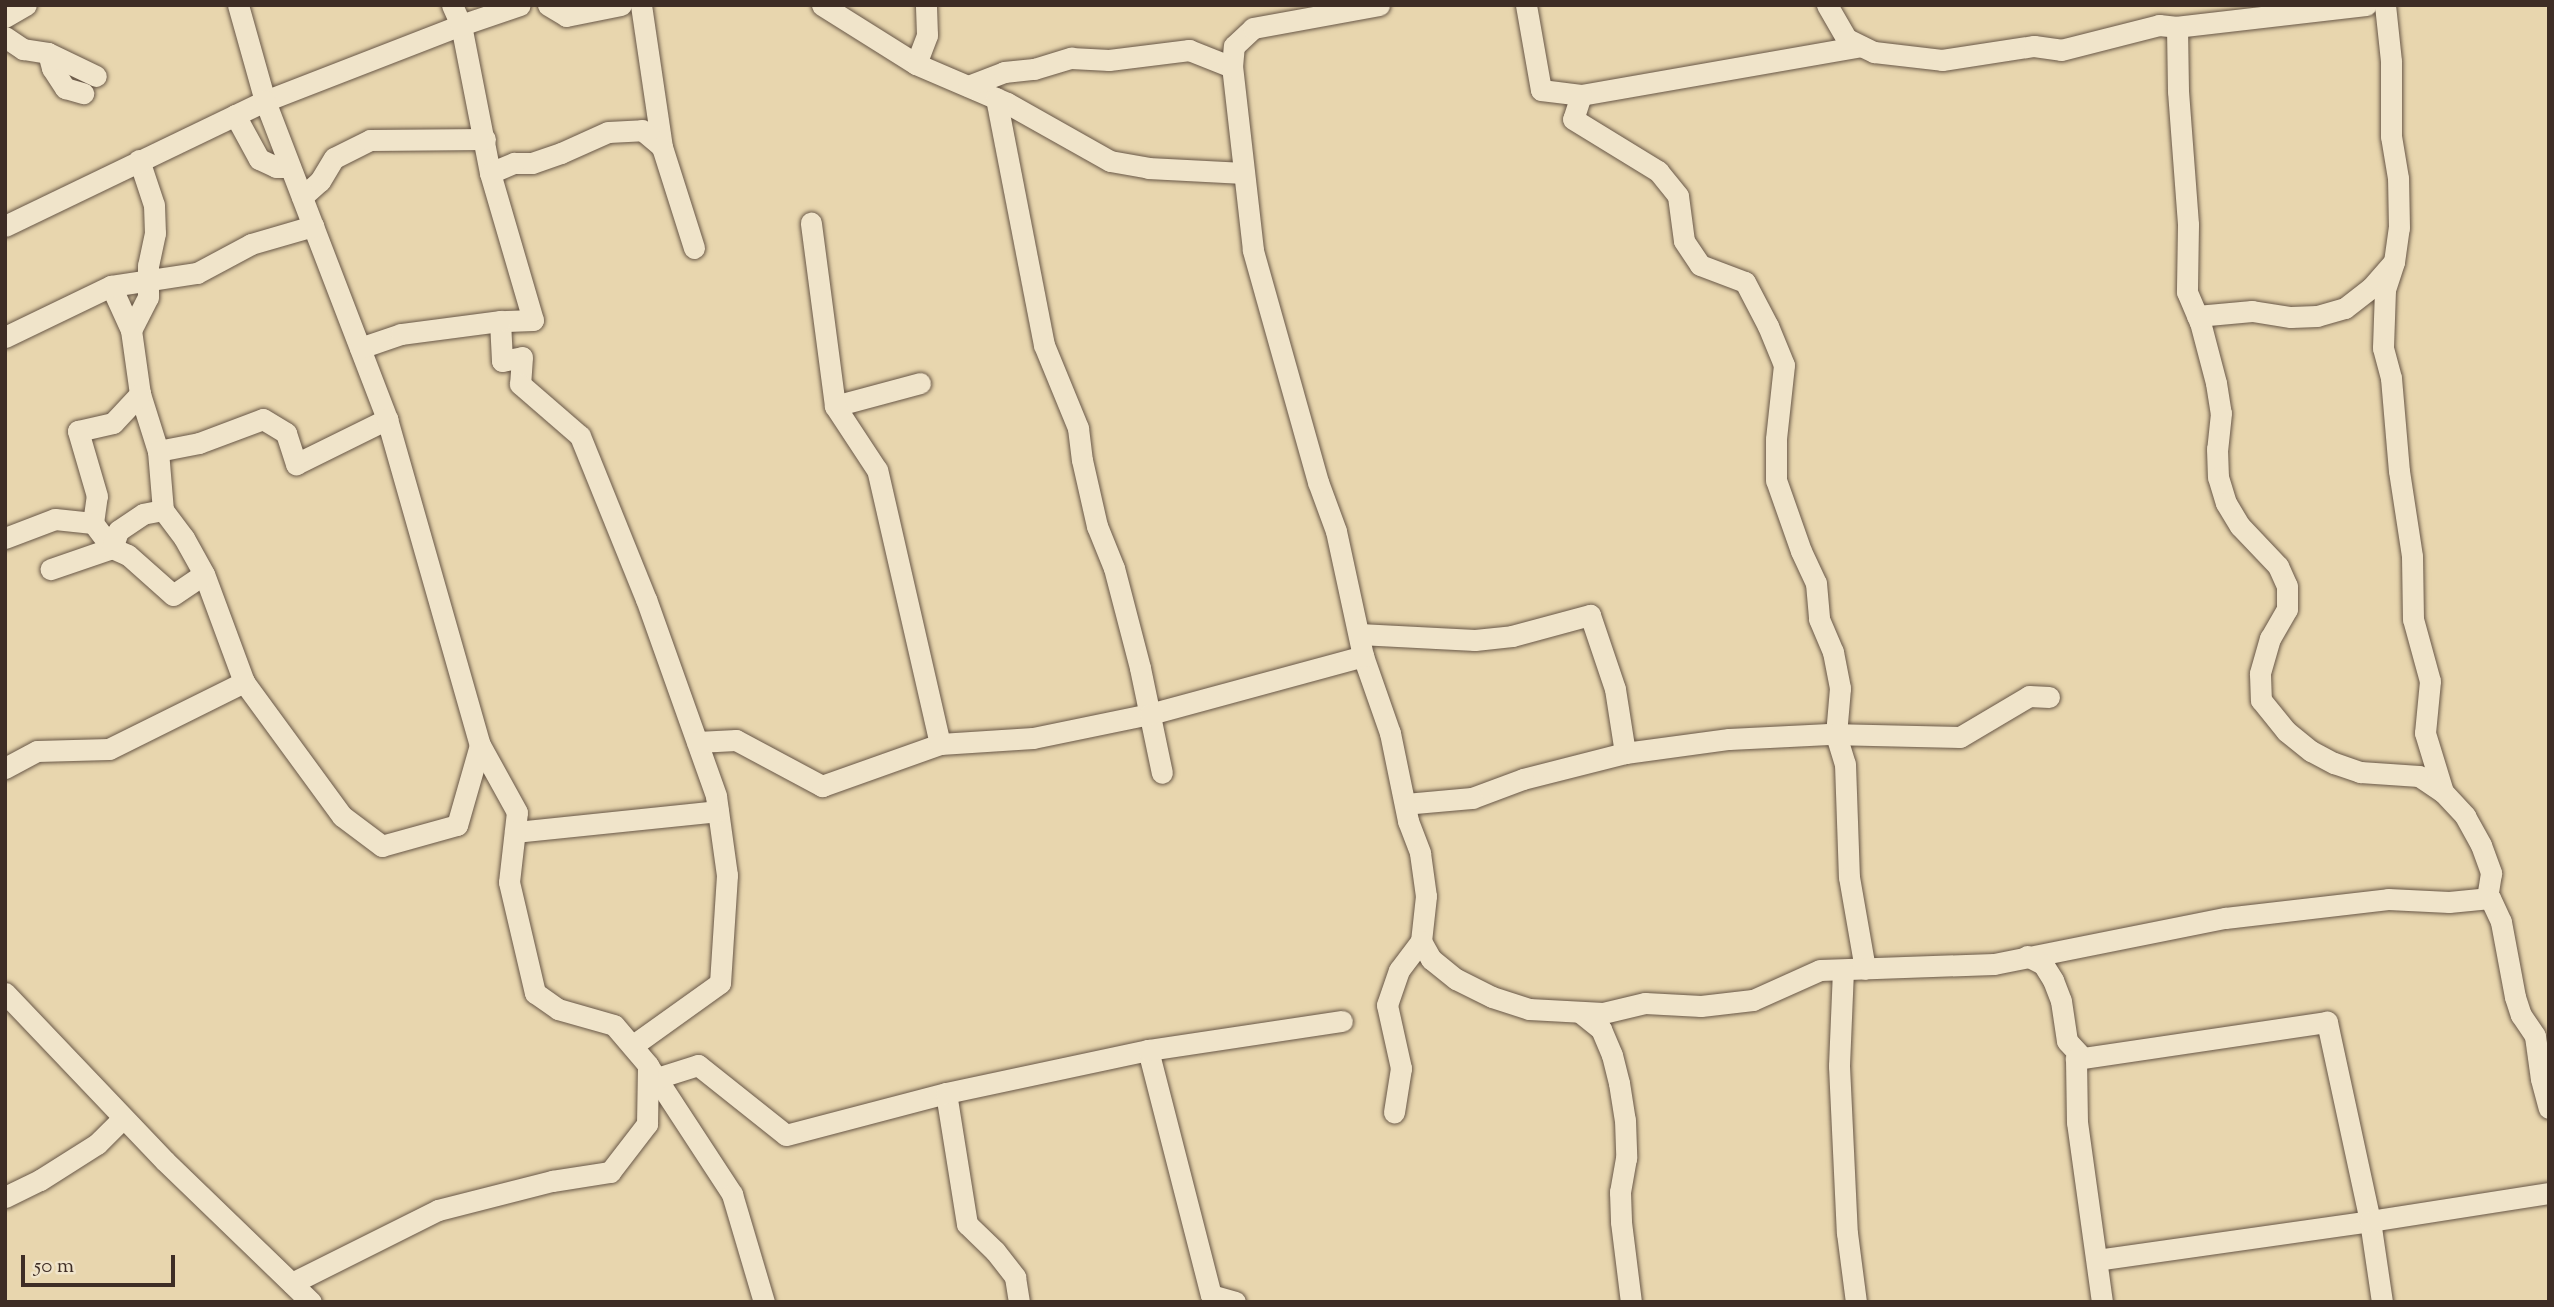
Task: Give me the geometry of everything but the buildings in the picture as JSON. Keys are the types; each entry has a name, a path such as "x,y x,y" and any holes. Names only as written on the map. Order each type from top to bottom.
{"street":[{"path":"5,17 26,5"},
{"path":"238,5 265,101 387,419 480,745 517,812 509,882 535,993 558,1009 614,1025 653,1072 732,1194 764,1302"},
{"path":"5,226 235,115 456,15 520,5"},
{"path":"548,5 566,16 632,7 663,147 694,248"},
{"path":"821,5 916,64 996,98 1110,161 1161,169 1244,173"},
{"path":"916,64 928,35 926,5"},
{"path":"1379,5 1253,29 1234,46 1232,67 1254,250 1318,482 1336,531 1363,656 1380,699 1405,804 1420,853 1426,896 1421,941 1399,970 1387,1005 1396,1033 1401,1068 1394,1112"},
{"path":"1526,5 1541,90 1581,95 1861,46"},
{"path":"1827,5 1847,39 1861,46 1896,57 1942,60 2034,46 2061,50 2159,25 2178,27 2366,5"},
{"path":"2385,5 2391,61 2391,136 2398,190 2399,228 2394,262 2385,290 2383,348 2392,378 2399,471 2412,556 2413,619 2430,681 2425,733 2443,792"},
{"path":"360,348 401,334 500,321 533,320 490,173 485,139 456,15"},
{"path":"2178,27 2178,91 2188,225 2188,292 2197,316 2221,413 2217,463 2226,503 2240,526 2278,566 2287,586 2287,609 2270,638 2260,674 2261,700 2286,731 2311,751 2334,764 2360,772 2419,776 2443,792 2465,816 2482,845 2491,873 2487,899"},
{"path":"5,37 23,49 48,53 52,68 65,88 89,85"},
{"path":"968,86 1004,72 1034,69 1071,58 1108,60 1189,50 1232,67"},
{"path":"1581,95 1573,119 1658,171 1678,196 1684,240 1700,265 1745,282 1768,326 1784,365 1776,439 1776,480 1801,551 1816,583 1819,619 1833,652 1840,688 1836,735 1845,764 1854,970 1839,1066 1847,1233 1856,1302"},
{"path":"996,98 1044,345 1078,428 1097,526 1114,568 1162,773"},
{"path":"235,115 260,159 276,167 290,167"},
{"path":"490,173 514,163 532,163 608,132 625,129 642,130 663,147"},
{"path":"302,197 320,181 334,159 370,141 485,139"},
{"path":"131,330 148,296 147,280 155,233 155,205 139,160"},
{"path":"811,223 835,406 877,470 940,744"},
{"path":"5,337 111,286 197,273 251,244 313,226"},
{"path":"2197,316 2252,311 2291,317 2317,316 2346,308 2371,288 2394,262"},
{"path":"111,286 131,330 140,394 158,451 163,510 184,538 205,575 244,681 342,816 382,846 457,825 480,745"},
{"path":"500,321 502,361 522,357 520,384 580,436 646,599 697,742 718,811 727,874 720,983 632,1046"},
{"path":"835,406 920,383"},
{"path":"140,394 113,423 78,430 97,496 93,523 111,548 128,555 173,596 205,575"},
{"path":"158,451 199,443 263,419 286,433 296,464 387,419"},
{"path":"51,569 111,548 118,531 143,514 163,510"},
{"path":"5,538 55,519 93,523"},
{"path":"1359,634 1475,640 1512,636 1590,615 1615,689 1625,753"},
{"path":"697,742 736,740 822,786 940,744 1033,738 1150,714 1363,656"},
{"path":"5,768 37,751 109,749 244,681"},
{"path":"1405,804 1472,798 1523,779 1625,753 1729,739 1836,735 1960,737 2029,696 2049,697"},
{"path":"515,831 718,811"},
{"path":"1421,941 1431,959 1456,979 1492,997 1529,1009 1603,1013 1645,1003 1701,1006 1753,1000 1820,970 1994,964 2225,918 2388,899 2448,902 2490,898 2501,922 2515,998 2521,1015 2540,1030 2549,1108"},
{"path":"2027,956 2043,964 2053,980 2061,1002 2067,1041 2083,1058"},
{"path":"5,993 123,1118 311,1302"},
{"path":"1581,1013 1601,1029 1612,1055 1623,1108 1626,1158 1620,1192 1621,1222 1630,1302"},
{"path":"653,1072 698,1065 786,1135 946,1093 1148,1050 1342,1021"},
{"path":"2102,1302 2077,1122 2076,1059 2327,1022 2370,1221 2382,1302"},
{"path":"1148,1050 1211,1295 1235,1302"},
{"path":"292,1283 438,1210 552,1181 610,1172 647,1124 653,1072"},
{"path":"946,1093 967,1224 995,1251 1014,1277 1018,1302"},
{"path":"5,1197 40,1180 97,1144 123,1118"},
{"path":"2096,1260 2549,1193"}]}
